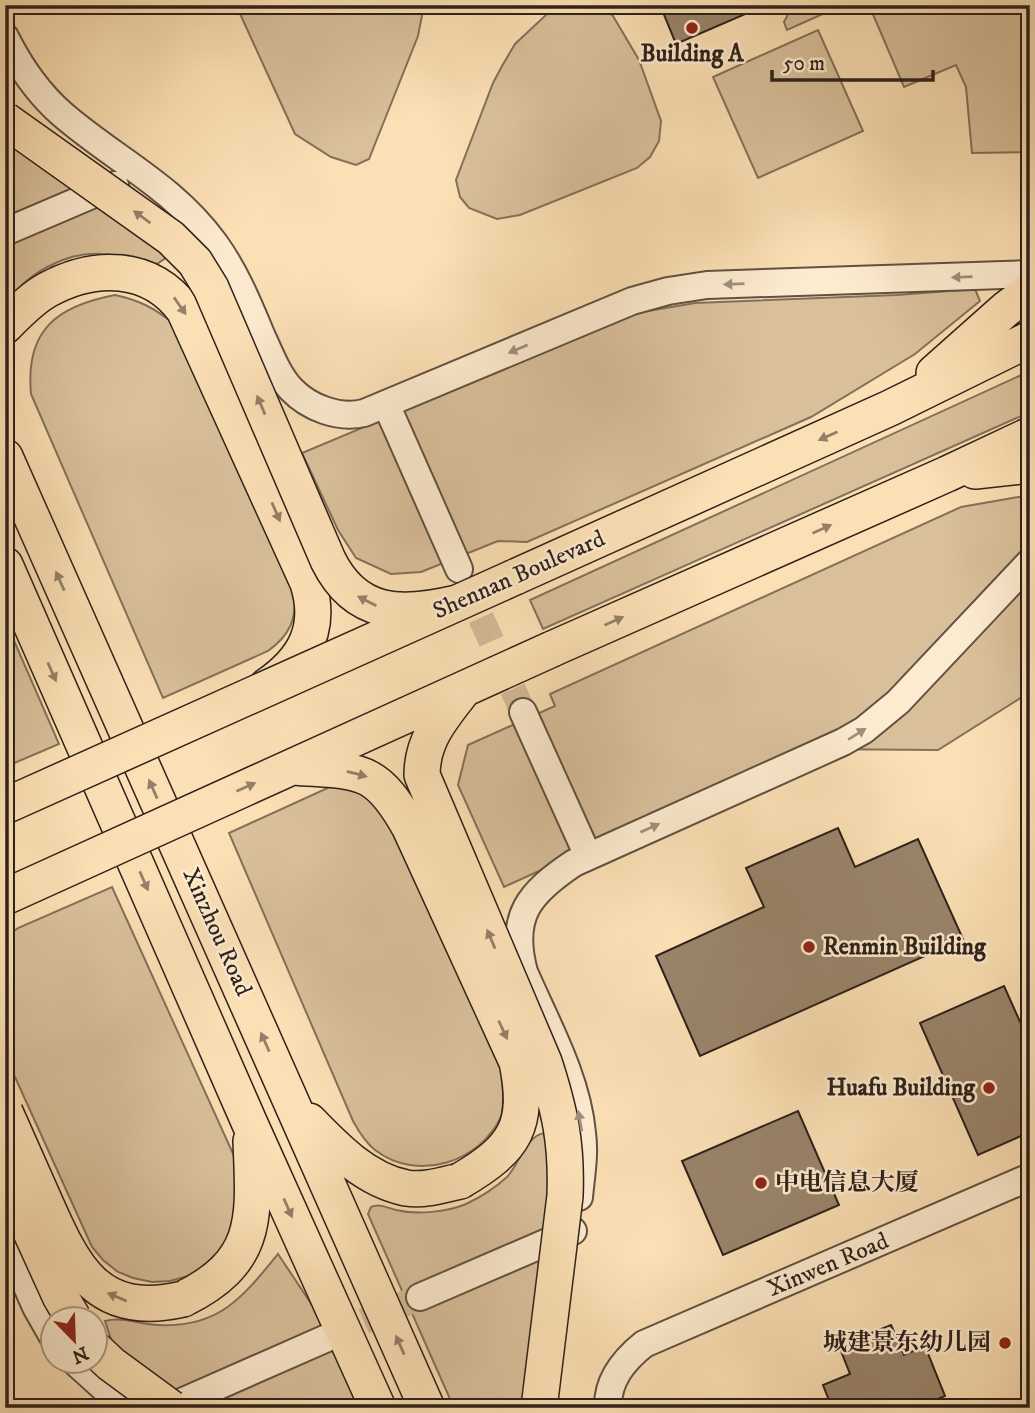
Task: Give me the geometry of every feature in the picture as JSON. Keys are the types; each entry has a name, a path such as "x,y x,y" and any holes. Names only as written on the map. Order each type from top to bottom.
{"main road":[{"path":"5,120 171,238 195,262 211,288 328,560 342,584 364,601 386,609 418,611 457,603"},
{"path":"5,326 21,309 46,290 75,278 110,272 133,274 165,288 175,298 191,323 308,583 314,615 304,649 290,668 259,692"},
{"path":"890,408 1030,291"},
{"name":"Shennan Boulevard","path":"5,806 890,408 1030,339"},
{"path":"5,897 1030,435"},
{"name":"Xinzhou Road","path":"5,457 427,1408"},
{"path":"947,474 1030,465"},
{"name":"Xinzhou Road","path":"5,565 250,1124 378,1408"},
{"path":"464,689 431,736 422,757 422,775 544,1062 557,1100 564,1134 565,1196 539,1408"},
{"path":"290,767 359,773 372,779 388,793 410,828 508,1039 517,1062 523,1107 517,1130 502,1152 485,1167 460,1181 434,1187 407,1188 379,1179 338,1152 293,1104"},
{"path":"5,1112 66,1250 85,1276 107,1293 131,1302 158,1305 183,1299 210,1286 236,1256 248,1233 254,1204 250,1124"},
{"path":"5,1175 65,1304"},
{"path":"108,1361 169,1408"}],"street":[{"path":"5,37 26,73 61,114 162,188 188,212 216,246 240,286 279,372 292,390 322,409 345,415 364,413 632,301 668,291 707,285 1030,274"},
{"path":"5,232 142,173"},
{"path":"386,404 459,569"},
{"path":"556,1408 583,1153 581,1120 568,1075 524,972 518,942 523,914 534,896 561,871 587,856 844,743 864,730 898,702 1030,562"},
{"path":"523,712 587,856"},
{"name":"Xinwen Road","path":"608,1408 612,1380 644,1344 1030,1177"},
{"name":"Xinwen Road","path":"631,1358 657,1352 1030,1192"},
{"path":"420,1297 576,1230"},
{"path":"5,1237 38,1310"},
{"path":"169,1408 327,1338"},
{"path":"88,1374 126,1408"}],"shaded area":[{"path":"236,5 424,5 418,36 369,159 356,165 331,157 295,134"},
{"path":"567,5 599,5 613,16 639,60 661,121 659,141 650,157 637,168 520,215 497,219 469,208 460,197 456,180 493,83 515,44 547,14"},
{"path":"793,5 843,5 787,30 784,22"},
{"path":"869,5 1030,5 1030,152 972,153 966,87 956,65 904,87"},
{"path":"818,30 863,131 758,178 713,77"},
{"path":"5,131 170,255 157,264 103,254 74,256 34,275 5,306"},
{"path":"975,289 980,301 915,354 811,417 527,542 498,541 421,572 391,574 356,558 338,530 302,453 636,313 695,303"},
{"path":"115,295 146,305 173,323 295,594 290,626 282,639 268,651 163,698 31,394 33,353 49,325 61,314 77,306"},
{"path":"1030,371 1030,412 543,629 530,600"},
{"path":"1030,495 1030,692 938,750 807,749 504,887 458,785 468,745 555,706 550,694 961,507"},
{"path":"5,620 59,744 5,767"},
{"path":"346,785 381,799 507,1072 504,1110 492,1131 479,1145 447,1162 429,1166 392,1160 375,1150 360,1133 229,833 332,786"},
{"path":"112,887 240,1169 246,1206 221,1256 188,1276 170,1281 152,1282 118,1272 92,1247 5,1055 5,938 18,928"},
{"path":"545,1133 551,1168 524,1408 454,1408 368,1214 371,1207 377,1206 404,1212 432,1212 466,1204 507,1177 533,1139"},
{"path":"278,1254 316,1311 360,1408 190,1408 122,1354 111,1339 108,1321 152,1325 180,1325 198,1321 228,1307 253,1284"}],"building":[{"name":"Building A","path":"660,5 766,5 676,44"},
{"name":"Renmin Building","path":"838,828 855,867 918,839 963,939 700,1056 656,956 764,907 746,868"},
{"name":"Huafu Building","path":"1004,986 1030,1044 1030,1132 978,1155 920,1023"},
{"name":"中电信息大厦","path":"798,1111 839,1205 723,1255 682,1161"},
{"path":"891,1325 904,1355 925,1346 945,1396 928,1403 930,1408 832,1408 823,1385 850,1374 839,1346"}],"tunnel":[{"path":"465,582 523,712"},
{"path":"328,1337 420,1297"}],"place":[{"name":"Building A","path":"692,28"},
{"name":"Renmin Building","path":"809,947"},
{"name":"Huafu Building","path":"989,1088"},
{"name":"中电信息大厦","path":"761,1183"},
{"name":"城建景东幼儿园","path":"1005,1343"}]}
